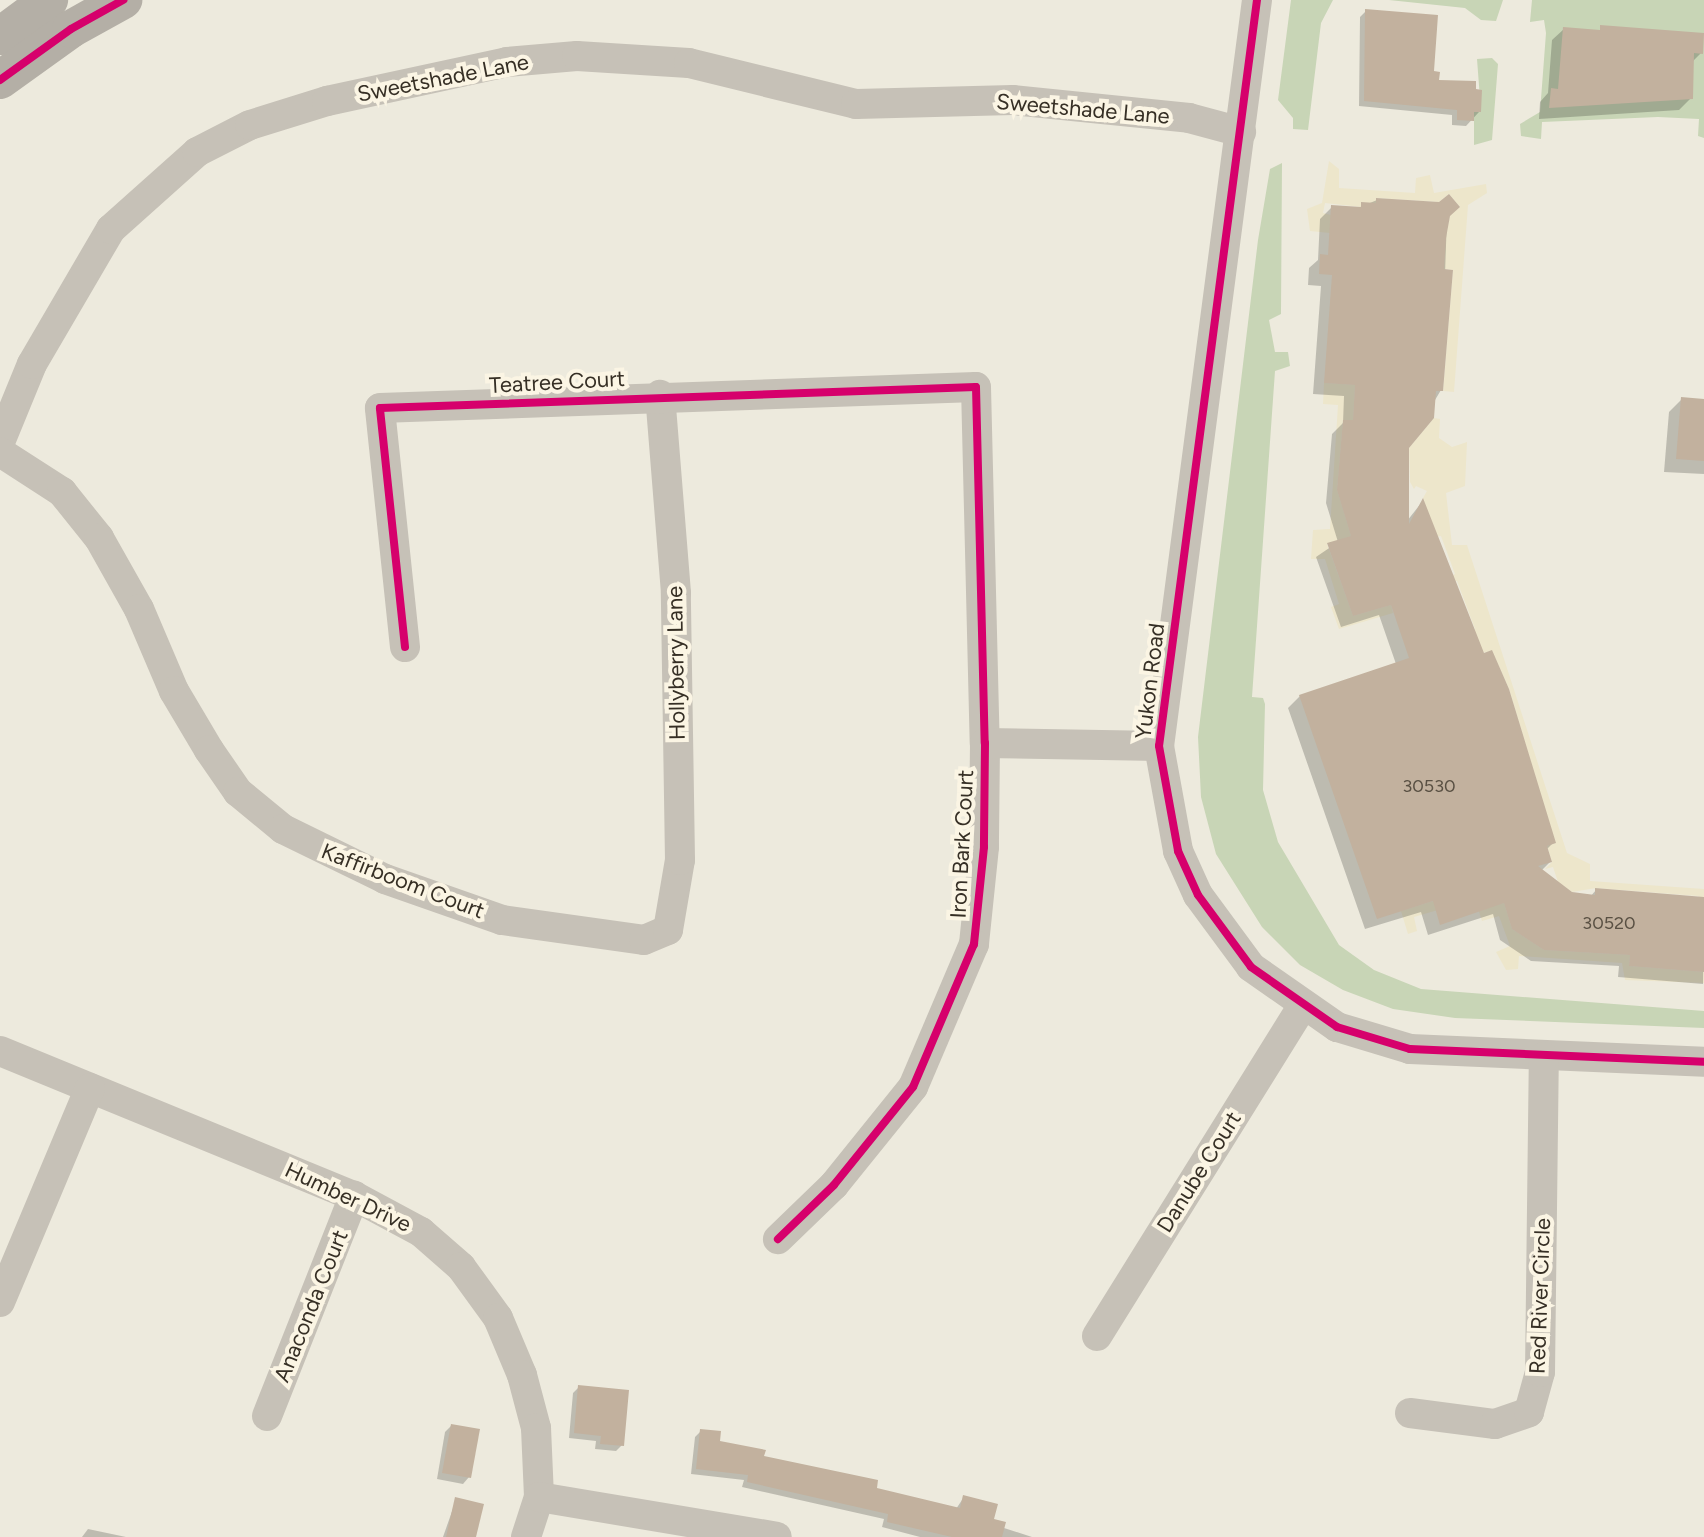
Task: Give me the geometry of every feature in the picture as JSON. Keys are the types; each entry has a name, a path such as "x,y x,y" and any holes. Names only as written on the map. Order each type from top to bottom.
{"main road":[{"path":"0,36 57,10 123,0"},
{"path":"0,80 57,10"}],"street":[{"name":"Yukon Road","path":"1257,0 1159,746 1178,851 1198,895 1251,967 1302,1007 1337,1027 1410,1049 1704,1062"},
{"name":"Sweetshade Lane","path":"0,442 32,364 111,229 197,152 250,125 327,101 507,62 577,56 689,63 856,104 1013,100 1189,118 1241,132"},
{"name":"Teatree Court","path":"405,647 380,408 660,395 976,387"},
{"name":"Iron Bark Court","path":"778,1239 870,1144 913,1087 940,1030 974,944 984,847 985,743 976,387"},
{"name":"Hollyberry Lane","path":"660,395 676,593 680,829 668,930"},
{"name":"Kaffirboom Court","path":"0,452 62,492 99,538 139,609 174,691 209,750 238,792 283,829 360,869 502,920 618,940 644,940 668,930"},
{"path":"985,743 1159,746"},
{"name":"Danube Court","path":"1097,1336 1302,1007"},
{"name":"Humber Drive","path":"0,1051 354,1196 421,1232 461,1267 498,1318 522,1375 536,1428 539,1497 526,1537"},
{"name":"Red River Circle","path":"1410,1413 1495,1424 1529,1412 1540,1372 1544,1057"},
{"path":"0,1302 90,1088"},
{"name":"Anaconda Court","path":"267,1416 354,1196"},
{"path":"539,1497 777,1537"}],"green space":[{"path":"1291,0 1333,0 1321,23 1308,130 1293,129 1293,118 1278,100"},
{"path":"1389,0 1503,0 1496,21 1481,20 1465,8"},
{"path":"1532,0 1704,0 1704,138 1698,136 1699,119 1658,117 1542,122 1541,139 1521,136 1520,124 1540,112 1546,33 1544,20 1530,22"},
{"path":"1492,58 1498,64 1492,140 1474,145 1474,112 1481,112 1477,59"},
{"path":"1282,163 1281,314 1269,320 1275,352 1288,352 1290,366 1275,371 1252,697 1263,698 1265,704 1263,790 1278,842 1339,945 1374,970 1421,989 1704,1011 1704,1028 1455,1018 1393,1009 1343,990 1300,965 1262,927 1216,854 1201,797 1198,737 1258,240 1270,169"}],"shaded area":[{"path":"1329,161 1339,169 1339,188 1415,193 1416,178 1430,175 1434,193 1486,184 1487,193 1468,205 1454,392 1443,391 1453,270 1444,269 1450,215 1460,207 1449,194 1439,202 1377,198 1376,203 1361,207 1325,203 1323,213 1331,215 1330,233 1310,231 1307,209 1322,203"},
{"path":"1324,383 1355,385 1353,420 1343,420 1337,490 1351,536 1327,544 1353,616 1391,605 1393,613 1339,629 1331,607 1339,604 1325,559 1311,559 1313,530 1330,529 1338,405 1323,404"},
{"path":"1434,418 1440,419 1439,438 1452,447 1467,442 1465,486 1446,493 1452,545 1467,545 1567,853 1590,864 1590,881 1704,889 1704,902 1698,896 1596,888 1572,892 1558,882 1553,867 1545,869 1552,862 1547,846 1555,843 1509,689 1492,651 1482,653 1466,632 1475,629 1457,581 1445,583 1444,579 1455,574 1441,536 1435,537 1423,498 1427,491 1416,486 1414,489 1410,482 1409,448"},
{"path":"1482,886 1489,907 1504,903 1512,929 1544,950 1630,955 1629,966 1704,972 1704,983 1625,980 1622,963 1519,956 1518,969 1506,970 1496,952 1510,946 1499,916 1482,921 1475,899 1414,917 1417,931 1408,934 1401,911"}],"building":[{"path":"1365,9 1438,15 1434,71 1440,72 1439,80 1476,81 1476,89 1482,90 1481,112 1474,112 1474,121 1457,120 1457,110 1364,101"},
{"path":"1600,25 1704,33 1703,54 1694,53 1693,99 1549,108 1551,88 1558,89 1563,27 1600,30"},
{"path":"1449,194 1460,207 1450,216 1446,238 1444,269 1453,270 1443,391 1436,391 1434,418 1409,448 1409,524 1423,498 1484,653 1492,650 1509,689 1556,843 1547,846 1552,862 1538,866 1572,892 1595,895 1595,888 1704,897 1704,972 1629,966 1630,955 1544,950 1512,929 1504,903 1440,925 1433,901 1377,919 1299,695 1409,658 1391,605 1353,616 1327,543 1351,536 1337,490 1343,420 1353,420 1355,385 1324,383 1332,275 1319,274 1320,254 1328,255 1331,205 1361,207 1361,202 1376,203 1376,198 1439,202"},
{"path":"1681,397 1704,399 1704,461 1676,459"},
{"path":"578,1385 629,1390 624,1446 600,1444 601,1436 574,1433"},
{"path":"451,1424 480,1429 471,1478 442,1473"},
{"path":"700,1429 721,1431 720,1441 766,1450 764,1456 878,1480 877,1488 960,1508 963,1495 998,1504 994,1519 1006,1522 1002,1537 952,1537 887,1522 888,1514 747,1482 748,1475 696,1469"},
{"path":"455,1497 484,1504 476,1537 446,1537"}],"cycle path":[{"path":"0,80 71,29 123,0"},
{"path":"1257,0 1159,746 1178,851 1198,895 1251,967 1337,1027 1410,1049 1704,1062"},
{"path":"405,647 380,408 976,387 985,743 984,847 974,944 913,1087 834,1185 778,1239"}]}
